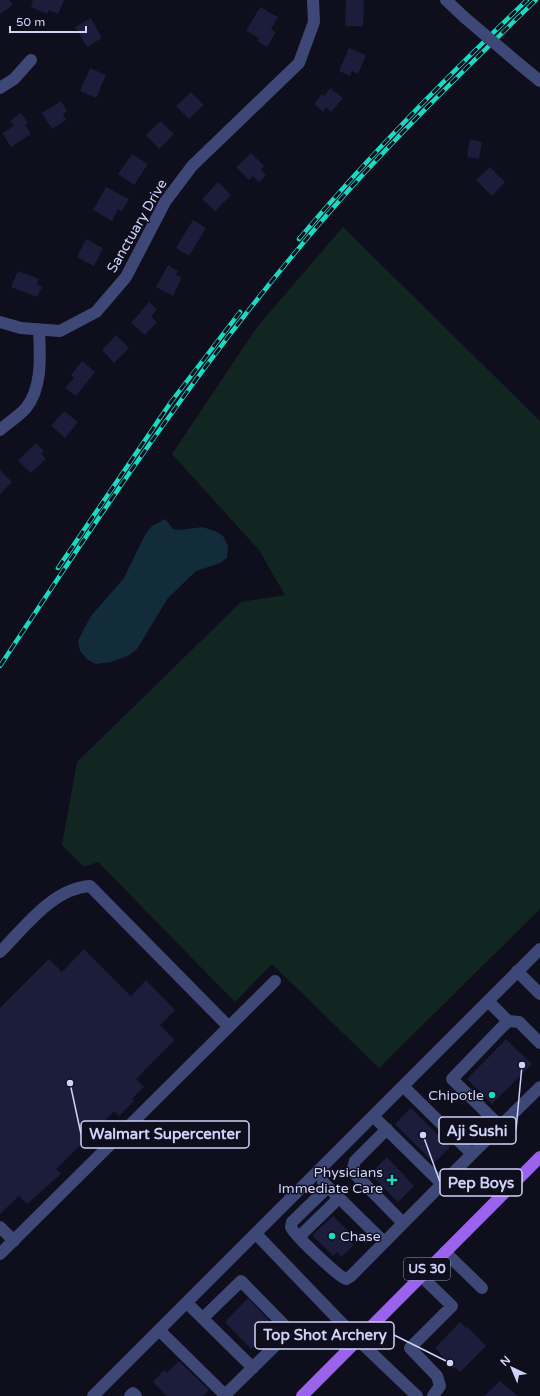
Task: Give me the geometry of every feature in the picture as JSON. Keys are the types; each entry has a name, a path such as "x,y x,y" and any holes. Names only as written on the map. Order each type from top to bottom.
{"main road":[{"name":"US 30","path":"302,1396 357,1339 539,1160"}],"street":[{"name":"Sanctuary Drive","path":"0,322 9,326 60,332 96,312 126,278 165,202 192,166 299,63 314,22 313,0"},
{"path":"446,0 540,81"},
{"path":"0,88 14,79 31,60"},
{"path":"0,430 26,408 36,388 40,358 39,330"},
{"path":"0,952 56,899 79,887 90,886 229,1027"},
{"path":"100,1394 159,1330 540,949"},
{"path":"518,971 540,994"},
{"path":"0,1254 275,980"},
{"path":"488,1001 508,1022"},
{"path":"500,1126 452,1079 508,1022 519,1022 540,1043"},
{"path":"403,1086 472,1154"},
{"path":"335,1194 292,1222 291,1227 301,1239 341,1278 346,1279 351,1276 540,1087"},
{"path":"374,1116 442,1184"},
{"path":"387,1130 355,1161 352,1171 403,1223"},
{"path":"315,1175 384,1242"},
{"path":"301,1239 307,1238 335,1194"},
{"path":"0,1227 14,1241"},
{"path":"256,1234 357,1339 417,1396"},
{"path":"445,1252 482,1288"},
{"path":"421,1276 452,1306 410,1348 437,1376 440,1386 433,1396"},
{"path":"159,1330 225,1396 290,1331 241,1281 203,1318"},
{"path":"187,1303 253,1368"},
{"path":"130,1396 133,1393 136,1396"}],"green space":[{"path":"343,227 540,421 540,909 379,1068 272,964 235,1002 98,862 84,867 62,845 77,762 241,602 285,595 259,550 172,454 257,327"}],"water":[{"path":"165,519 173,529 179,530 203,527 217,532 223,536 228,546 227,558 220,563 196,571 168,598 137,649 128,656 111,662 96,664 88,660 80,651 78,641 91,616 124,578 145,535 152,526"}],"building":[{"path":"0,0 9,0 13,5 0,14"},
{"path":"33,0 64,0 58,14 49,10 47,14 31,7"},
{"path":"346,0 364,0 363,26 345,26"},
{"path":"260,7 278,17 271,29 276,32 267,47 257,41 259,38 246,31"},
{"path":"91,18 102,38 87,47 75,27"},
{"path":"349,48 366,55 358,74 352,71 350,76 339,71"},
{"path":"90,68 106,75 96,98 80,91"},
{"path":"330,88 343,98 331,112 326,107 323,112 314,104 322,94 324,96"},
{"path":"191,92 204,105 189,119 176,106"},
{"path":"61,101 67,111 63,114 66,120 52,129 42,113"},
{"path":"21,113 28,123 25,125 31,134 11,147 2,133 14,126 10,121"},
{"path":"160,121 174,134 159,149 146,135"},
{"path":"470,139 482,142 479,159 467,157"},
{"path":"251,153 264,166 261,169 266,175 259,182 253,176 249,180 236,167"},
{"path":"132,154 148,164 134,185 118,174"},
{"path":"490,167 505,182 492,196 476,180"},
{"path":"218,182 231,195 215,211 202,199"},
{"path":"106,187 129,199 122,211 118,209 112,221 93,210"},
{"path":"193,220 206,228 189,256 176,248"},
{"path":"86,239 103,248 94,266 77,257"},
{"path":"168,265 178,271 176,275 182,277 173,296 156,287"},
{"path":"18,271 39,279 37,284 42,287 37,297 11,287"},
{"path":"149,302 157,309 151,317 157,322 145,335 131,323"},
{"path":"116,335 129,348 114,363 102,350"},
{"path":"82,361 95,372 76,396 65,388 74,378 71,375"},
{"path":"64,411 78,422 65,438 51,426"},
{"path":"36,443 44,451 41,454 46,459 31,473 18,461"},
{"path":"0,470 12,482 0,494"},
{"path":"84,949 131,996 146,980 175,1010 160,1025 175,1040 136,1079 144,1087 132,1099 134,1101 119,1116 114,1111 56,1169 61,1174 27,1204 19,1196 0,1214 0,1008 49,959 62,972"},
{"path":"506,1039 532,1064 492,1104 467,1079"},
{"path":"411,1108 450,1147 434,1163 395,1124"},
{"name":"Physicians Immediate Care","path":"387,1157 414,1186 398,1202 370,1174"},
{"name":"Chase","path":"333,1216 353,1236 349,1240 354,1245 341,1257 337,1252 333,1256 312,1235"},
{"path":"248,1298 274,1326 251,1349 225,1322"},
{"path":"460,1322 467,1329 468,1327 486,1346 460,1372 455,1367 453,1369 435,1348"},
{"path":"179,1361 209,1390 203,1396 167,1396 153,1382 164,1370 167,1373"},
{"path":"500,1381 518,1396 484,1396"}],"railway":[{"path":"299,239 381,146 527,0"},
{"path":"0,666 120,486 162,427 248,311 293,255 387,148 536,0"},
{"path":"58,568 171,402 240,312"}],"place":[{"name":"Aji Sushi","path":"522,1065"},
{"name":"Walmart Supercenter","path":"70,1083"},
{"name":"Chipotle","path":"492,1095"},
{"name":"Pep Boys","path":"423,1135"},
{"name":"Physicians Immediate Care","path":"392,1180"},
{"name":"Chase","path":"332,1236"},
{"name":"Top Shot Archery","path":"450,1363"}]}
